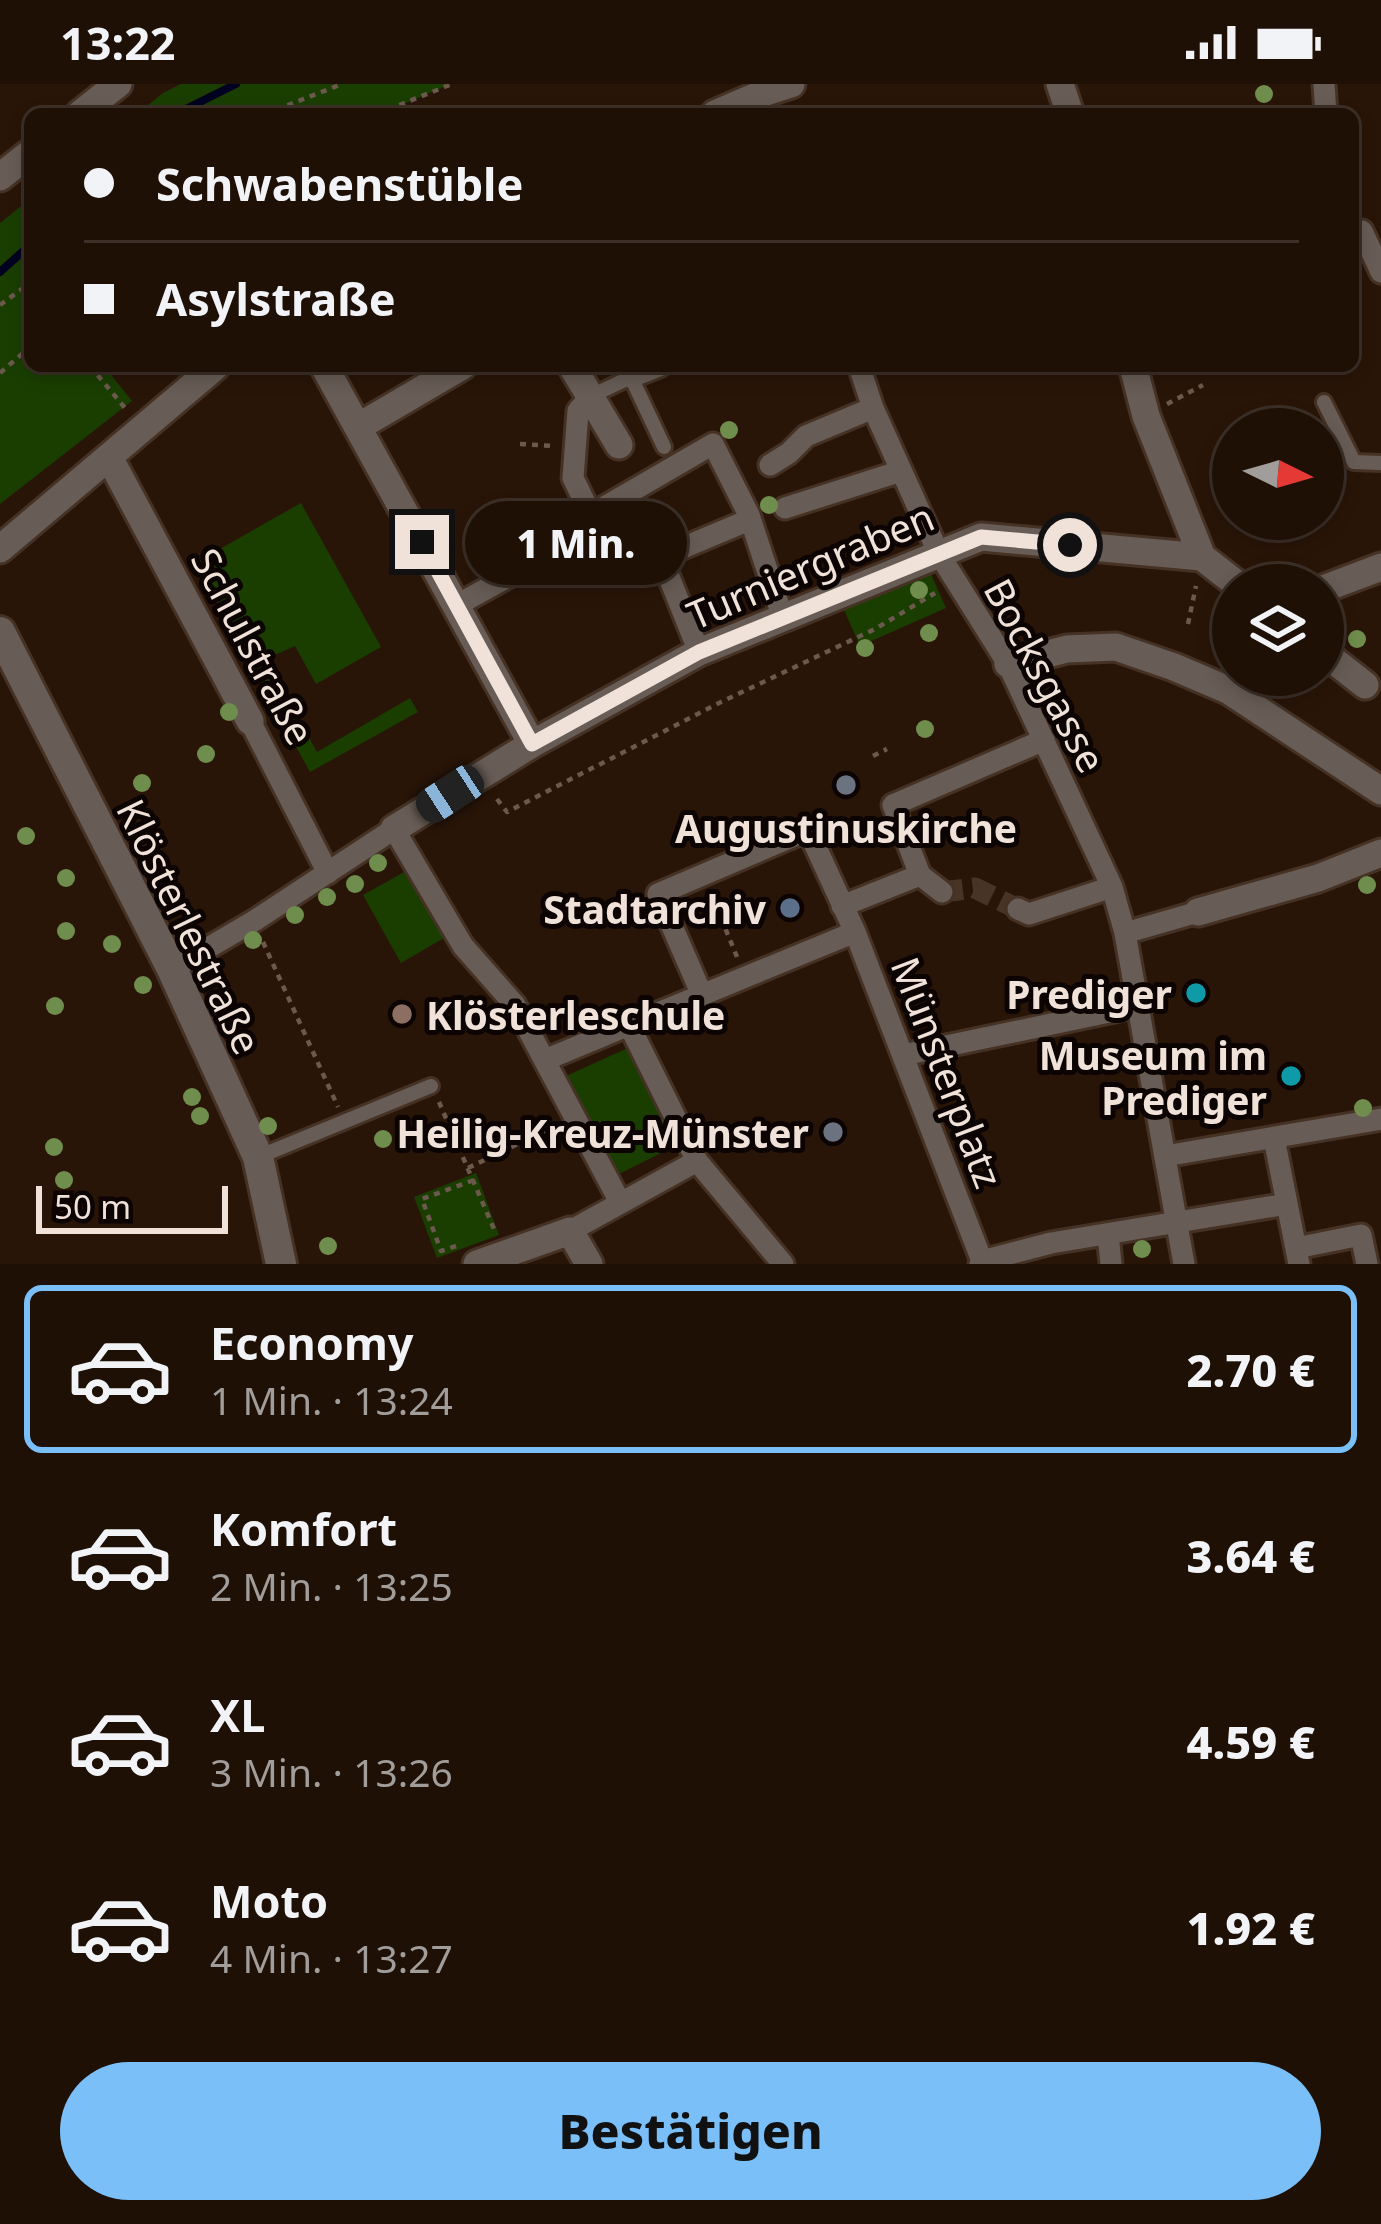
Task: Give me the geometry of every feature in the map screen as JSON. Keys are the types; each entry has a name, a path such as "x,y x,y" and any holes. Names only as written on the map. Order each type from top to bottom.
{"street":[{"path":"88,108 118,84"},
{"path":"732,108 774,93"},
{"path":"0,177 24,158"},
{"path":"1362,231 1381,272"},
{"path":"0,549 209,372"},
{"path":"326,372 532,744"},
{"path":"358,427 452,372"},
{"path":"576,372 619,445"},
{"path":"632,377 644,372"},
{"name":"Bocksgasse","path":"861,372 939,554 1009,664 1112,887 1125,933 1184,1264"},
{"path":"1134,372 1142,417 1202,557 1212,565"},
{"path":"591,396 578,411 570,447 573,478 591,514"},
{"path":"770,465 806,436 873,408"},
{"path":"551,546 669,457 713,445 749,515 783,618"},
{"name":"Schulstraße","path":"109,457 328,873"},
{"path":"785,508 901,471"},
{"path":"699,652 661,557 749,520"},
{"name":"Turniergraben","path":"172,969 478,776 699,652 981,537 1202,557"},
{"path":"1344,581 1381,567"},
{"path":"457,605 524,568"},
{"name":"Klösterlestraße","path":"0,632 172,969 257,1157 281,1264"},
{"path":"1009,664 1067,649 1116,646 1228,690 1381,791"},
{"path":"1344,668 1365,685"},
{"path":"942,892 920,875 893,805 1044,740"},
{"path":"394,829 464,946 515,1005 620,1202"},
{"path":"702,995 658,894 808,830 856,932"},
{"path":"1125,933 1318,878 1381,853"},
{"path":"842,906 920,875"},
{"path":"1018,909 1028,914 1112,887"},
{"name":"Münsterplatz","path":"544,1060 856,932 981,1263"},
{"path":"903,1054 1138,1006"},
{"path":"629,1025 697,1161 783,1264"},
{"path":"1165,1156 1381,1120"},
{"path":"1274,1138 1297,1256 1361,1235 1367,1264"},
{"path":"468,1254 504,1255 570,1232 697,1161"},
{"path":"981,1263 1052,1243 1287,1204"},
{"path":"570,1232 589,1264"},
{"path":"1108,1234 1112,1264"}],"lane":[{"path":"591,396 632,377 669,457"},
{"path":"1324,402 1354,462 1381,463"},
{"path":"257,1157 431,1086"}],"path":[{"path":"280,108 342,84"},
{"path":"392,108 452,84"},
{"path":"0,373 24,351"},
{"path":"95,372 142,428"},
{"path":"1142,417 1203,385"},
{"path":"520,444 570,447"},
{"path":"1188,624 1202,557"},
{"path":"478,776 507,812 875,628 955,581"},
{"path":"873,756 887,749"},
{"path":"703,874 745,977"},
{"path":"254,921 344,1120"},
{"path":"431,1086 504,1255"},
{"path":"468,1168 530,1138"},
{"path":"468,1254 441,1251 422,1199 474,1180"}],"green space":[{"path":"181,84 451,84 394,108 144,108"},
{"path":"24,204 24,372 109,372 132,401 0,504 0,223"},
{"path":"301,503 381,647 316,684 295,646 263,660 290,711 294,710 317,752 410,698 418,712 310,772 195,563"},
{"path":"930,572 946,608 860,646 844,610"},
{"path":"406,871 444,938 401,963 363,895"},
{"path":"632,1046 677,1145 615,1176 566,1076"},
{"path":"476,1173 499,1235 437,1258 414,1197"}],"waterway":[{"path":"188,108 236,84"},
{"path":"0,272 24,250"}],"tunnel":[{"path":"524,568 551,546"},
{"path":"942,892 975,888 1018,909"}],"place":[{"name":"Augustinuskirche","path":"846,785"},
{"name":"Stadtarchiv","path":"790,908"},
{"name":"Prediger","path":"1196,993"},
{"name":"Klösterleschule","path":"402,1014"},
{"name":"Museum im Prediger","path":"1291,1076"},
{"name":"Heilig-Kreuz-Münster","path":"833,1132"}],"route":[{"path":"422,542 532,744 699,652 981,537 1070,545"}]}
